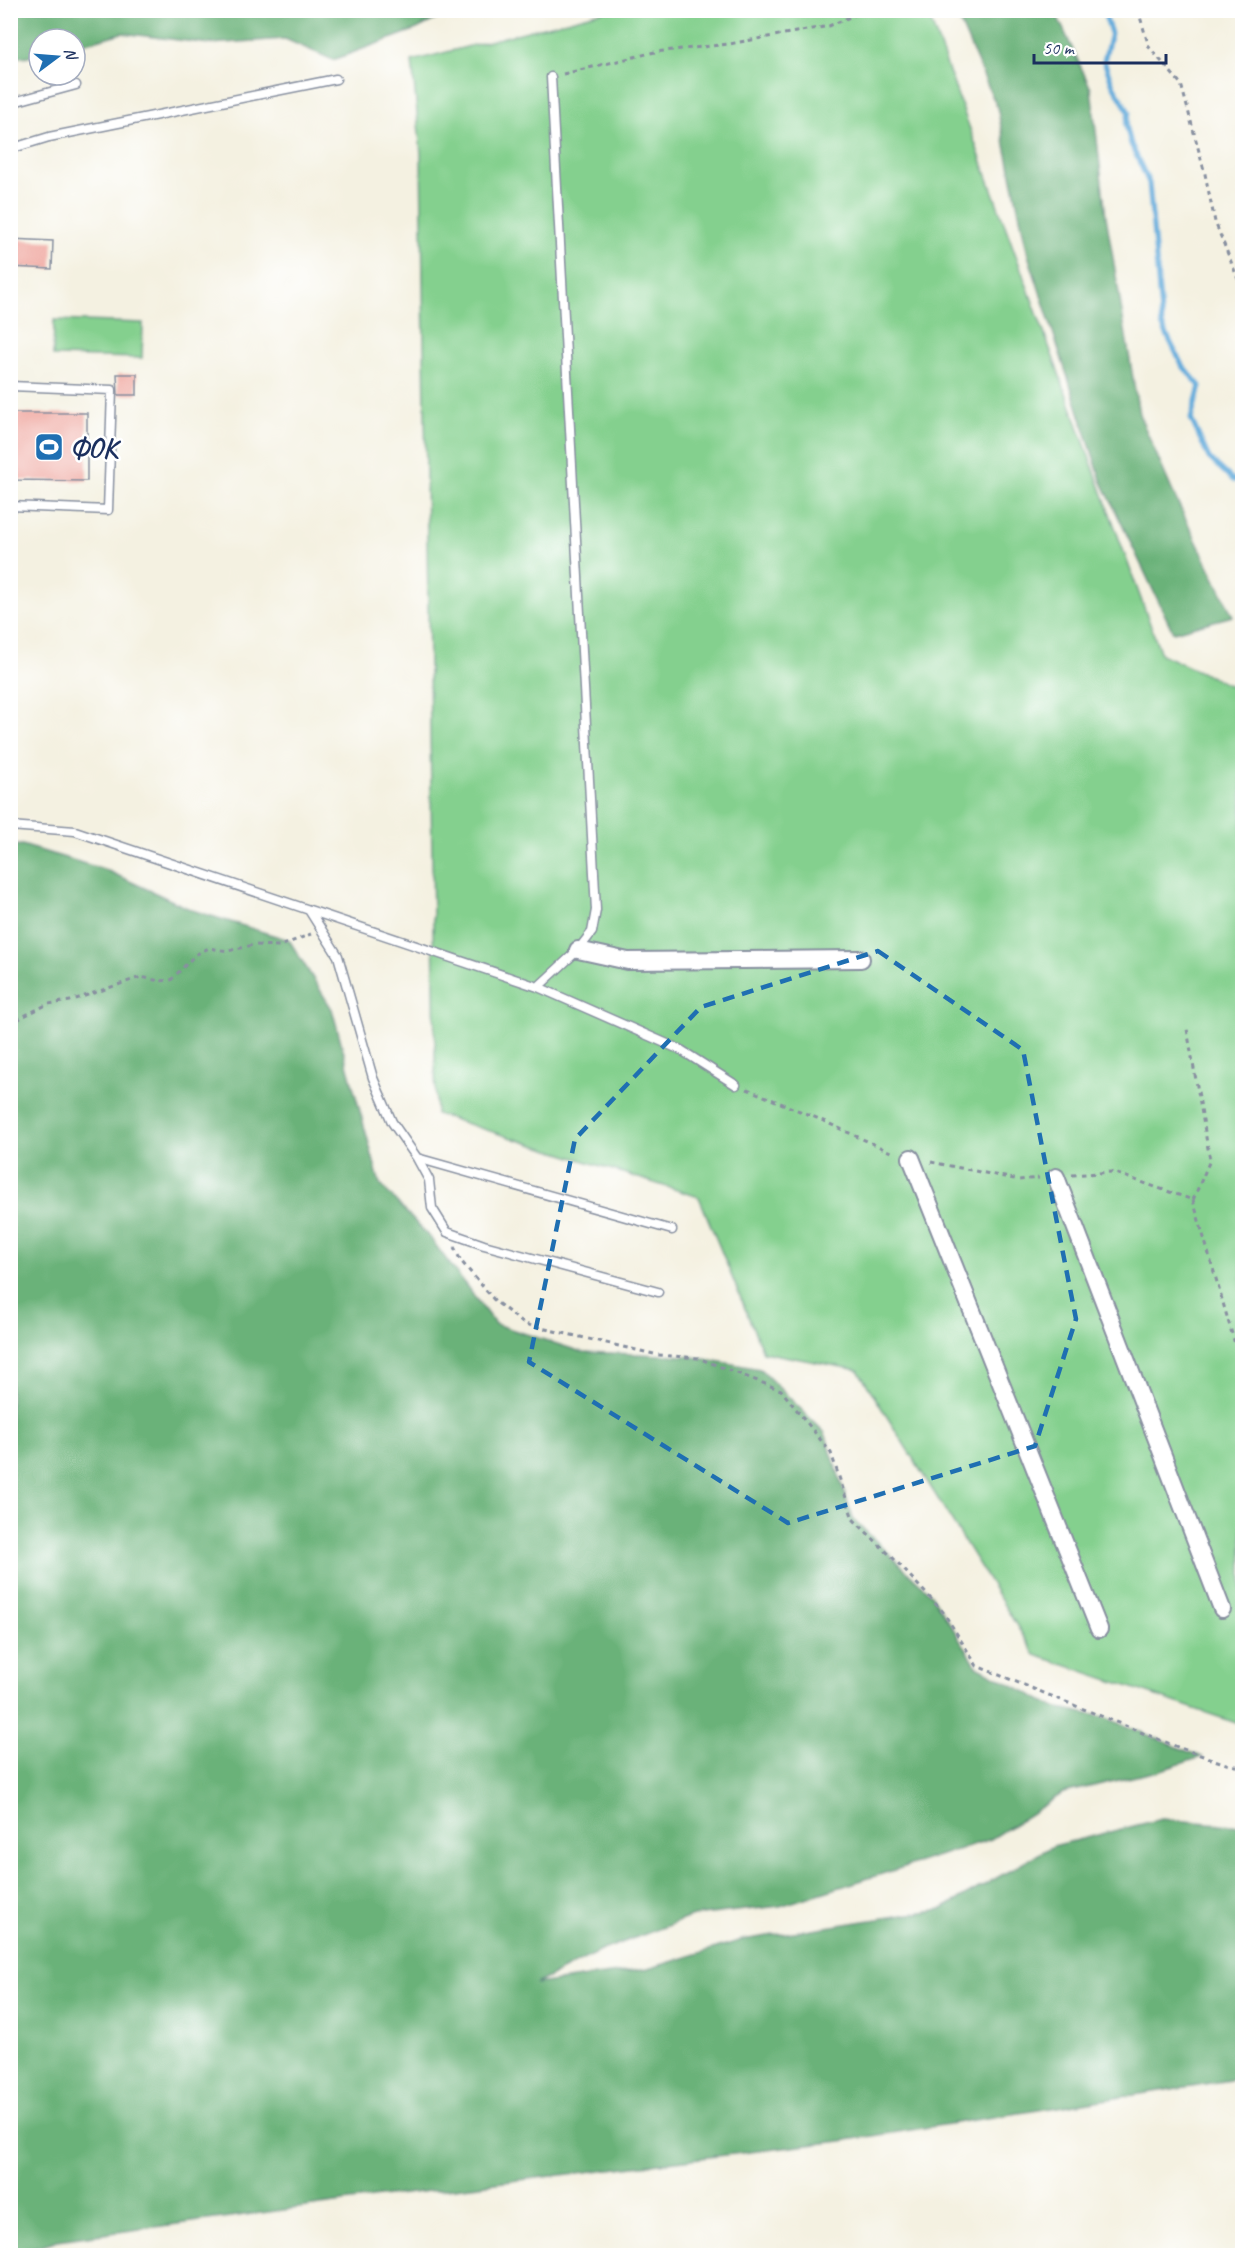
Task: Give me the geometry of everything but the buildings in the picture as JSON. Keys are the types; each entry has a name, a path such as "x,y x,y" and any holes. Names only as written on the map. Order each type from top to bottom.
{"street":[{"path":"578,950 628,961 861,959"},
{"path":"911,1158 1100,1629"},
{"path":"1056,1177 1222,1609"}],"lane":[{"path":"538,987 578,950 592,932 596,910 551,77"},
{"path":"10,149 49,137 336,79"},
{"path":"10,103 69,87"},
{"path":"10,386 112,390 108,510 10,506"},
{"path":"10,826 75,831 538,987 681,1050 736,1085"},
{"path":"308,910 338,956 373,1078 392,1122 429,1180 432,1208 447,1232 484,1245 658,1292"},
{"path":"417,1158 672,1230"}],"path":[{"path":"551,77 655,52 729,44 829,26 866,10"},
{"path":"1138,10 1149,47 1181,84 1215,222 1242,289"},
{"path":"10,1026 48,1004 70,1001 141,977 159,981 171,980 195,955 209,948 228,951 253,945 280,946 309,936 320,928"},
{"path":"1187,1029 1210,1160 1192,1200 1242,1368"},
{"path":"736,1085 819,1119 897,1155 1019,1180 1112,1172 1192,1200"},
{"path":"447,1232 461,1261 495,1301 524,1323 658,1355 698,1358 781,1390 831,1453 853,1519 896,1561 942,1612 977,1666 1180,1748 1229,1765 1242,1767"}],"highlighted area":[{"path":"878,951 1023,1050 1076,1319 1035,1446 788,1523 529,1362 575,1139 701,1007"}],"green space":[{"path":"11,10 452,11 417,29 333,60 285,39 210,44 122,33 87,43 87,27 27,27 27,56 11,57"},
{"path":"605,11 927,11 1161,654 1242,691 1242,1725 1035,1655 858,1370 763,1352 699,1197 436,1114 421,154 412,61"},
{"path":"955,11 1055,11 1091,89 1106,216 1139,414 1175,497 1233,616 1173,632 1101,480 1028,255 997,107"},
{"path":"54,320 143,323 142,358 53,356"},
{"path":"22,845 106,870 192,910 289,940 332,1009 380,1184 431,1239 495,1324 582,1352 688,1356 760,1369 825,1433 853,1519 931,1594 977,1666 1054,1707 1104,1717 1202,1757 1158,1771 1063,1793 991,1839 780,1906 693,1916 600,1951 536,1984 648,1969 742,1940 942,1909 1053,1846 1162,1819 1242,1826 1242,2078 841,2141 388,2196 58,2240 11,2255 10,846"}],"waterway":[{"path":"1103,10 1111,33 1104,61 1113,85 1129,112 1126,125 1131,144 1149,183 1162,325 1182,365 1200,386 1191,419 1209,458 1233,480 1242,480"}],"place":[{"name":"ФОК","path":"49,447"}]}
